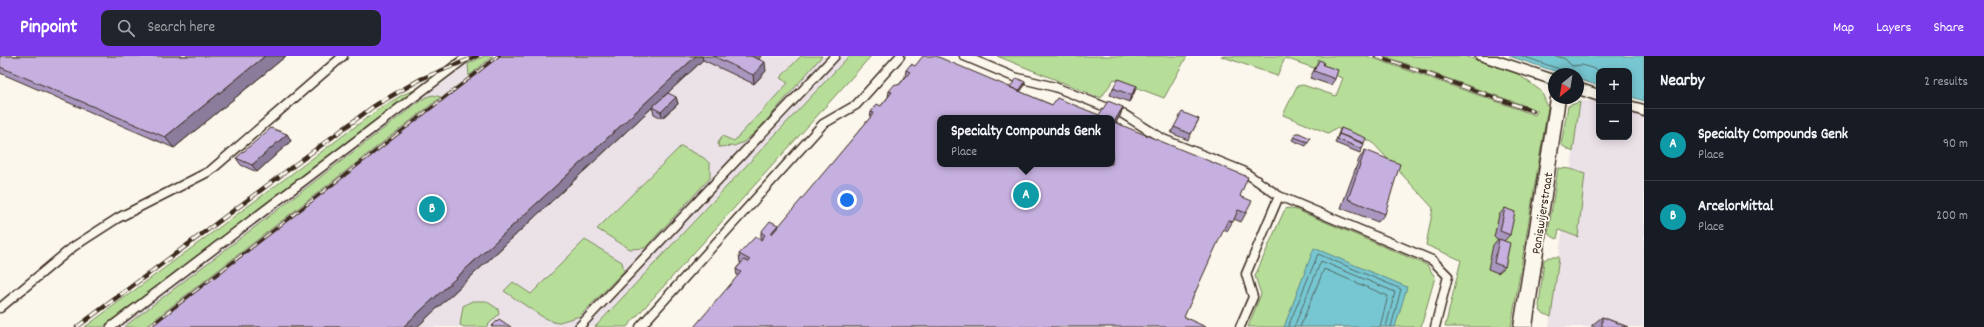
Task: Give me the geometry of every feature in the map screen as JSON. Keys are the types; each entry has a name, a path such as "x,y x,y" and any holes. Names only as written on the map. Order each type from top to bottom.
{"street":[{"path":"1482,56 1548,78"},
{"path":"1584,90 1596,95"},
{"name":"Paniswijerstraat","path":"1523,327 1557,104"},
{"path":"1632,107 1644,111"}],"lane":[{"path":"0,308 73,247 118,218 210,171 343,56"},
{"path":"112,327 468,56"},
{"path":"580,327 835,56"},
{"path":"640,327 823,124 856,105 900,56"},
{"path":"964,56 1014,77 1055,86 1123,114 1163,139 1243,171 1279,196 1432,260 1448,276 1435,327"},
{"path":"1240,327 1253,297 1246,274 1279,196"}],"shaded area":[{"path":"458,56 849,56 595,327 103,327"},
{"path":"1592,100 1596,101 1596,140 1632,140 1632,113 1644,117 1644,327 1549,327 1580,104 1584,104 1584,101"}],"green space":[{"path":"484,56 493,56 469,76 468,64"},
{"path":"801,56 822,56 761,127 744,142 734,146 719,147 718,143 722,136 734,141 788,83 780,78"},
{"path":"849,56 871,56 627,327 595,327"},
{"path":"997,56 1187,56 1164,98 1114,79 1101,98"},
{"path":"1221,56 1367,56 1535,115 1537,110 1384,56 1465,56 1518,74 1541,91 1548,107 1511,327 1445,327 1461,260 1426,245 1433,208 1372,142 1336,128 1328,133 1283,115 1297,86 1303,85 1336,96 1343,78 1285,58 1277,76"},
{"path":"417,89 103,327 85,327 379,109 402,95"},
{"path":"433,95 441,97 145,327 124,327 416,104 426,97"},
{"path":"1580,104 1573,152 1561,145 1568,106"},
{"path":"681,146 704,158 710,164 710,178 645,248 630,249 597,229"},
{"path":"1558,168 1571,169 1585,174 1578,237 1559,230 1557,239 1548,234"},
{"path":"1287,208 1297,210 1427,265 1435,277 1421,327 1248,327 1261,294 1255,276 1284,211"},
{"path":"585,240 622,262 624,271 580,316 556,323 541,316 504,291 513,282 531,294"},
{"path":"1549,257 1559,257 1551,317 1541,312 1539,306 1544,260"},
{"path":"472,301 486,301 498,309 499,314 486,327 464,327 460,325 463,306"}],"water":[{"path":"1509,56 1644,56 1644,101 1632,97 1632,68 1596,68 1596,85 1584,81 1584,68 1548,69"},
{"path":"1314,248 1407,287 1395,327 1284,327"}],"building":[{"path":"0,56 265,56 165,137 0,67"},
{"path":"500,56 696,56 403,327 151,327"},
{"path":"713,56 751,56 765,62 753,75"},
{"path":"923,56 936,56 1052,105 1057,98 1099,115 937,115 937,167 1115,167 1115,122 1248,177 1240,196 1252,201 1246,213 1238,210 1233,222 1228,220 1184,317 1206,327 694,327 741,272 736,269 744,260 749,262 750,260 739,254 755,237 761,240 765,235 761,232 770,221 778,225 771,233 772,234 874,113 871,112 877,104 881,106 892,92 889,91 895,84 899,85 910,72 906,70 911,64 915,66"},
{"path":"1319,60 1324,62 1323,65 1338,70 1335,79 1314,71"},
{"path":"1017,78 1025,82 1019,91 1010,87"},
{"path":"1118,79 1137,86 1131,95 1113,88"},
{"path":"668,93 676,97 661,112 652,107"},
{"path":"1108,101 1123,107 1115,120 1115,115 1099,115"},
{"path":"1182,112 1199,119 1191,134 1174,127"},
{"path":"271,128 287,134 252,165 236,158"},
{"path":"1341,128 1366,138 1364,143 1339,134"},
{"path":"1296,133 1310,138 1308,142 1294,137"},
{"path":"1339,134 1364,144 1362,149 1337,139"},
{"path":"1365,150 1400,164 1385,214 1348,199"},
{"path":"1505,208 1515,212 1510,235 1500,231"},
{"path":"1499,239 1510,243 1505,267 1494,263"},
{"path":"1602,317 1628,327 1602,327"},
{"path":"499,319 511,327 491,327"}],"railway":[{"path":"77,327 374,106 421,79 477,56"},
{"path":"150,327 499,56"},
{"path":"1376,56 1533,111"}],"place":[{"name":"Specialty Compounds Genk","path":"1026,195"},
{"name":"ArcelorMittal","path":"432,209"}]}
